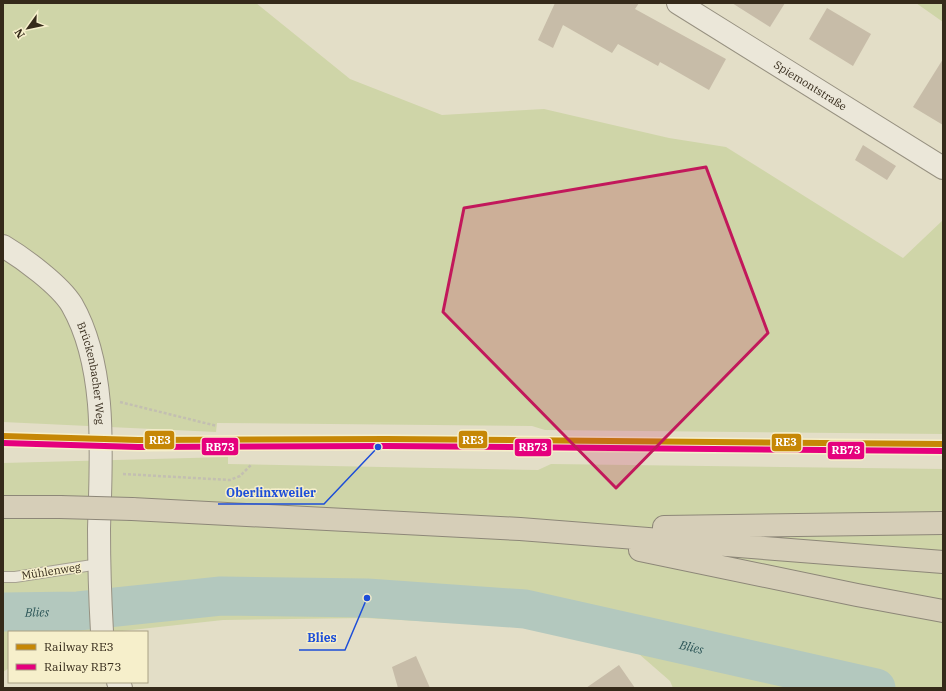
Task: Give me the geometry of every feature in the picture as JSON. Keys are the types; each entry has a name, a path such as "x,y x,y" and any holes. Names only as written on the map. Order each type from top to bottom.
{"highway":[{"path":"3,507 132,509 520,529 943,562"},
{"path":"520,529 943,523"},
{"path":"520,529 657,553 857,595 943,610"}],"street":[{"name":"Spiemontstraße","path":"678,3 943,168"},
{"name":"Brückenbacher Weg","path":"3,246 42,274 71,304 85,333 94,365 98,396 100,473 99,574 102,631"}],"lane":[{"name":"Mühlenweg","path":"3,577 99,574"}],"path":[{"path":"98,396 217,426"},
{"path":"100,473 230,480 240,476 252,464"}],"highlighted area":[{"path":"706,167 768,333 616,488 443,312 464,208"}],"green space":[{"path":"3,3 256,3 350,79 442,115 544,109 669,138 726,147 903,258 943,220 943,434 545,430 532,426 217,423 216,432 3,422"},
{"path":"916,3 943,3 943,22"},
{"path":"228,457 228,464 538,470 551,464 943,469 943,688 673,688 670,681 639,654 525,627 366,618 223,620 122,631 8,631 8,669 3,672 3,463"}],"building":[{"path":"555,3 639,3 635,9 726,59 709,90 660,62 658,66 618,44 612,53 563,25 553,48 538,40"},
{"path":"732,3 785,3 770,27"},
{"path":"827,8 871,34 853,66 809,39"},
{"path":"943,59 943,125 913,107"},
{"path":"863,145 896,166 887,180 855,160"},
{"path":"416,656 430,688 398,688 392,667"},
{"path":"619,665 635,688 586,688"}],"waterway":[{"name":"Blies","path":"3,612 78,611 221,596 367,598 525,609 876,688"},
{"name":"Blies","path":"856,688 860,684"}],"rail line":[{"name":"RE3","path":"3,436 138,440 386,439 943,444"},
{"name":"RB73","path":"3,443 138,447 386,446 943,451"}],"place":[{"name":"Oberlinxweiler","path":"378,447"},
{"name":"Blies","path":"367,598"}]}
